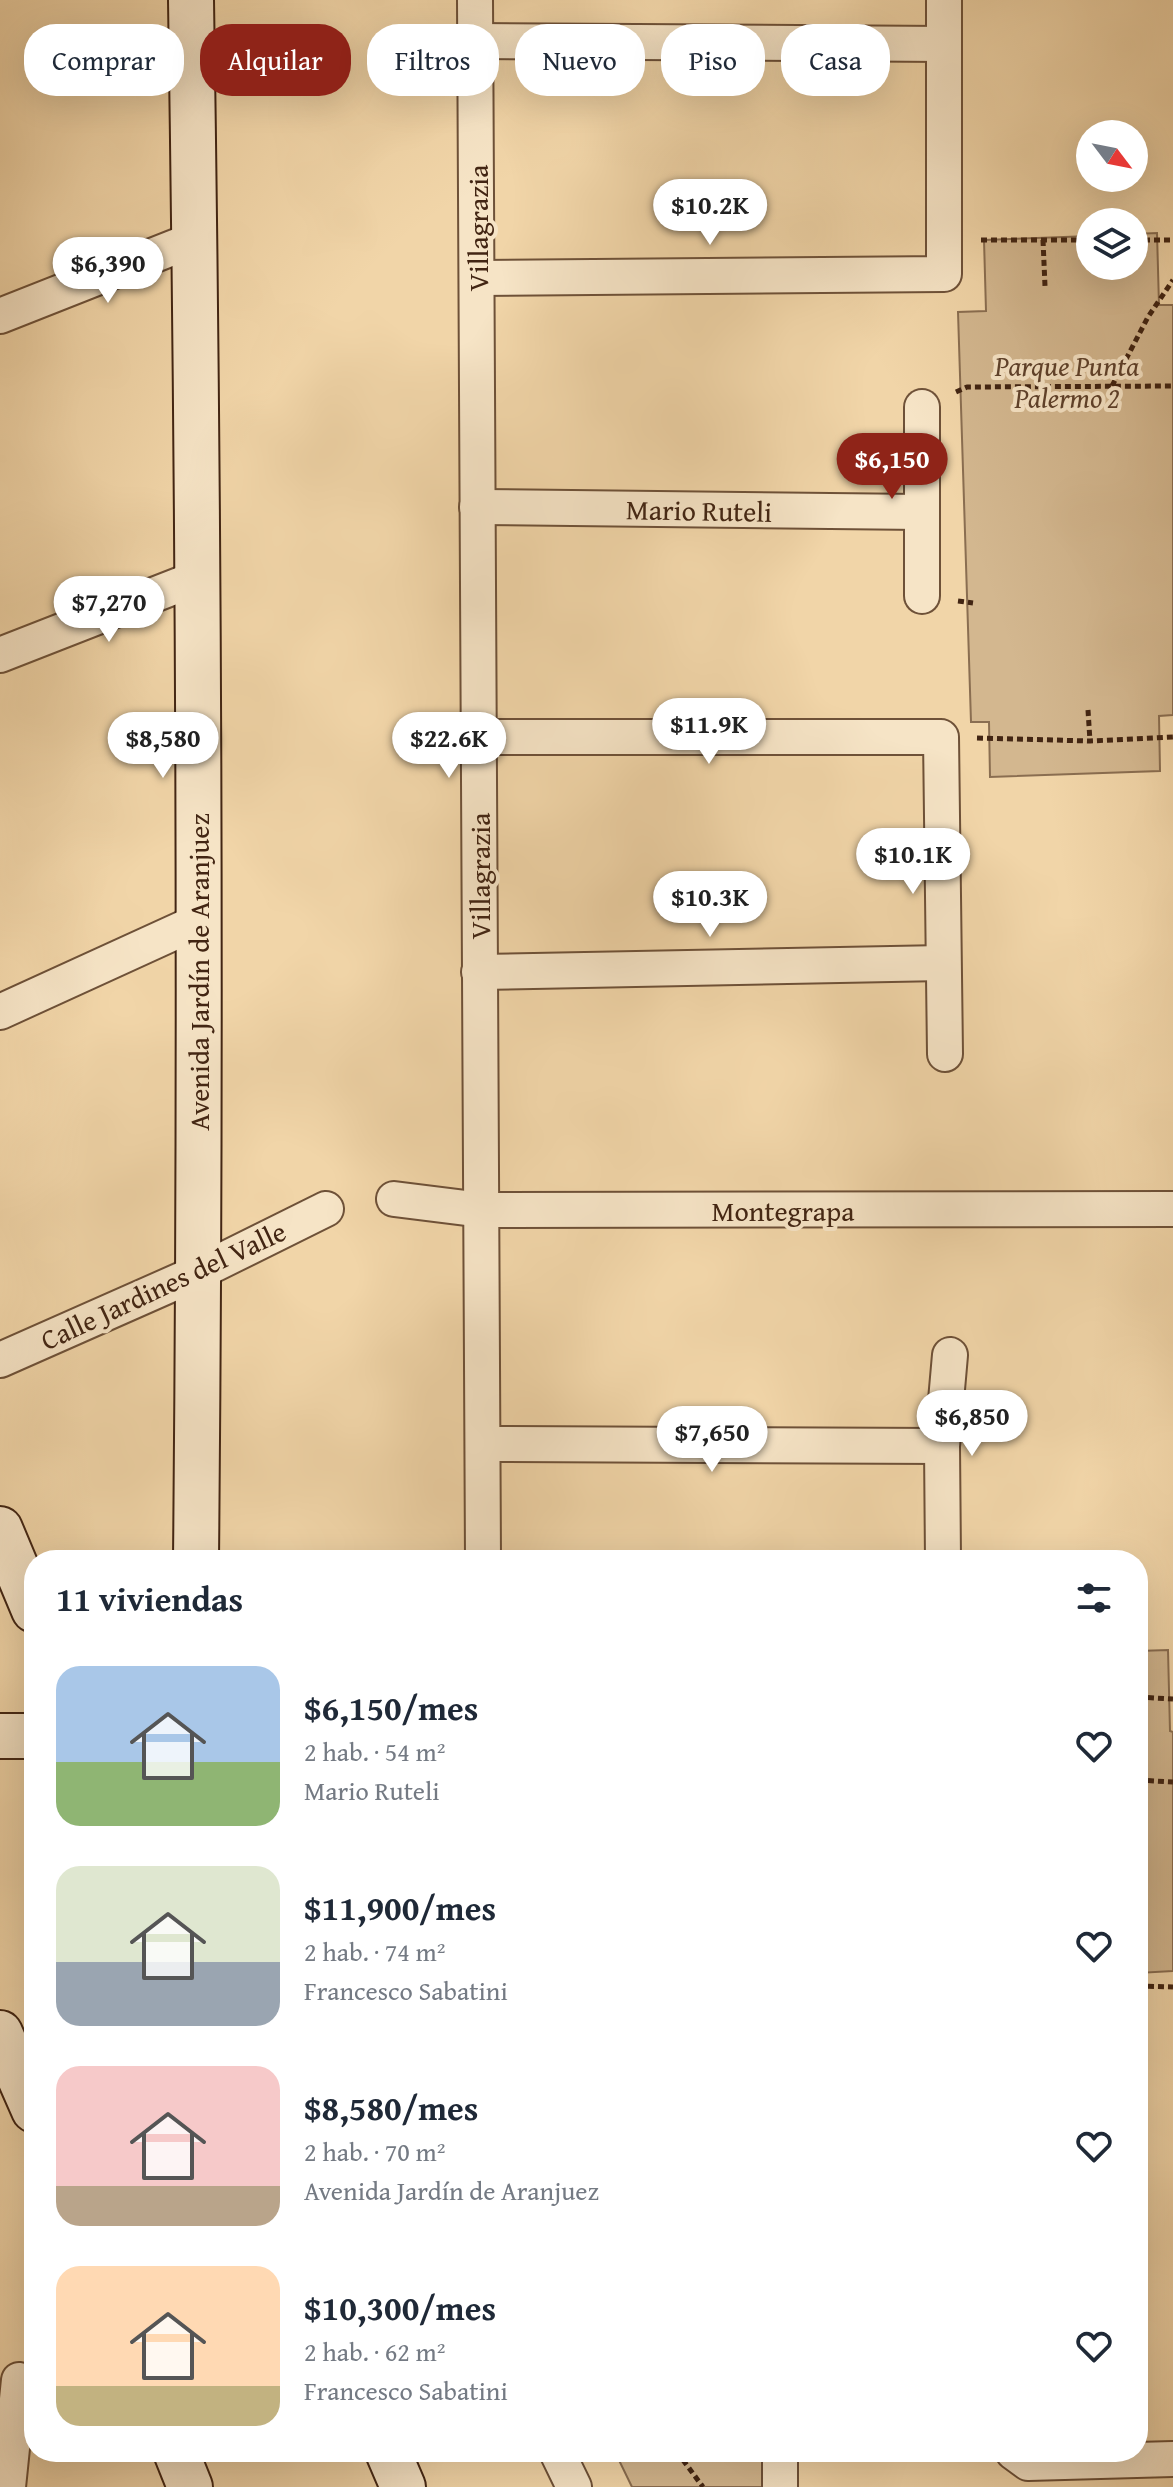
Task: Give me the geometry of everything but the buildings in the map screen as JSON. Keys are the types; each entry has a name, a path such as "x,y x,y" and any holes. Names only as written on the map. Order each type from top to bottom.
{"street":[{"name":"Avenida Jardín de Aranjuez","path":"191,0 197,578 199,1272 196,1550"},
{"name":"Villagrazia","path":"475,0 476,24"},
{"path":"477,278 944,274 944,0"},
{"path":"499,41 944,44"},
{"name":"Villagrazia","path":"476,96 483,1550"},
{"path":"0,316 195,239"},
{"path":"922,407 922,596"},
{"name":"Mario Ruteli","path":"477,507 921,512"},
{"path":"0,655 197,578"},
{"path":"478,737 941,737 945,1054"},
{"path":"0,1012 197,922"},
{"path":"479,972 943,963"},
{"name":"Montegrapa","path":"394,1199 482,1210 1173,1209"},
{"name":"Calle Jardines del Valle","path":"0,1360 199,1272 326,1209"},
{"path":"943,1550 942,1446 950,1355"},
{"path":"483,1444 942,1446"},
{"path":"0,1529 24,1587"},
{"path":"0,1618 24,1597"},
{"path":"0,1736 24,1736"},
{"path":"4,2052 24,2091"},
{"path":"8,2487 18,2380"},
{"path":"1148,2460 1173,2459"},
{"path":"180,2462 190,2487"},
{"path":"392,2462 403,2487"},
{"path":"562,2462 574,2487"},
{"path":"780,2462 780,2487"},
{"path":"1023,2467 1117,2462"}],"path":[{"path":"1043,240 1045,286"},
{"path":"944,241 1076,240"},
{"path":"1148,240 1173,240"},
{"path":"1112,386 1148,317 1173,280"},
{"path":"922,407 967,387 1173,386"},
{"path":"1088,710 1090,741"},
{"path":"941,737 1090,741 1173,737"},
{"path":"1148,1698 1173,1699"},
{"path":"1148,1781 1173,1782"},
{"path":"1148,1986 1173,1987"},
{"path":"684,2462 703,2487"}],"green space":[{"name":"Parque Punta Palermo 2","path":"1148,233 1157,233 1159,305 1173,305 1173,715 1159,716 1160,771 990,777 989,722 971,722 958,312 986,311 984,240 1076,237 1076,280 1148,280"},
{"path":"1168,1650 1170,1731 1173,1732 1173,1971 1148,1972 1148,1651"},
{"path":"620,2462 768,2462 767,2487 632,2487"}]}
